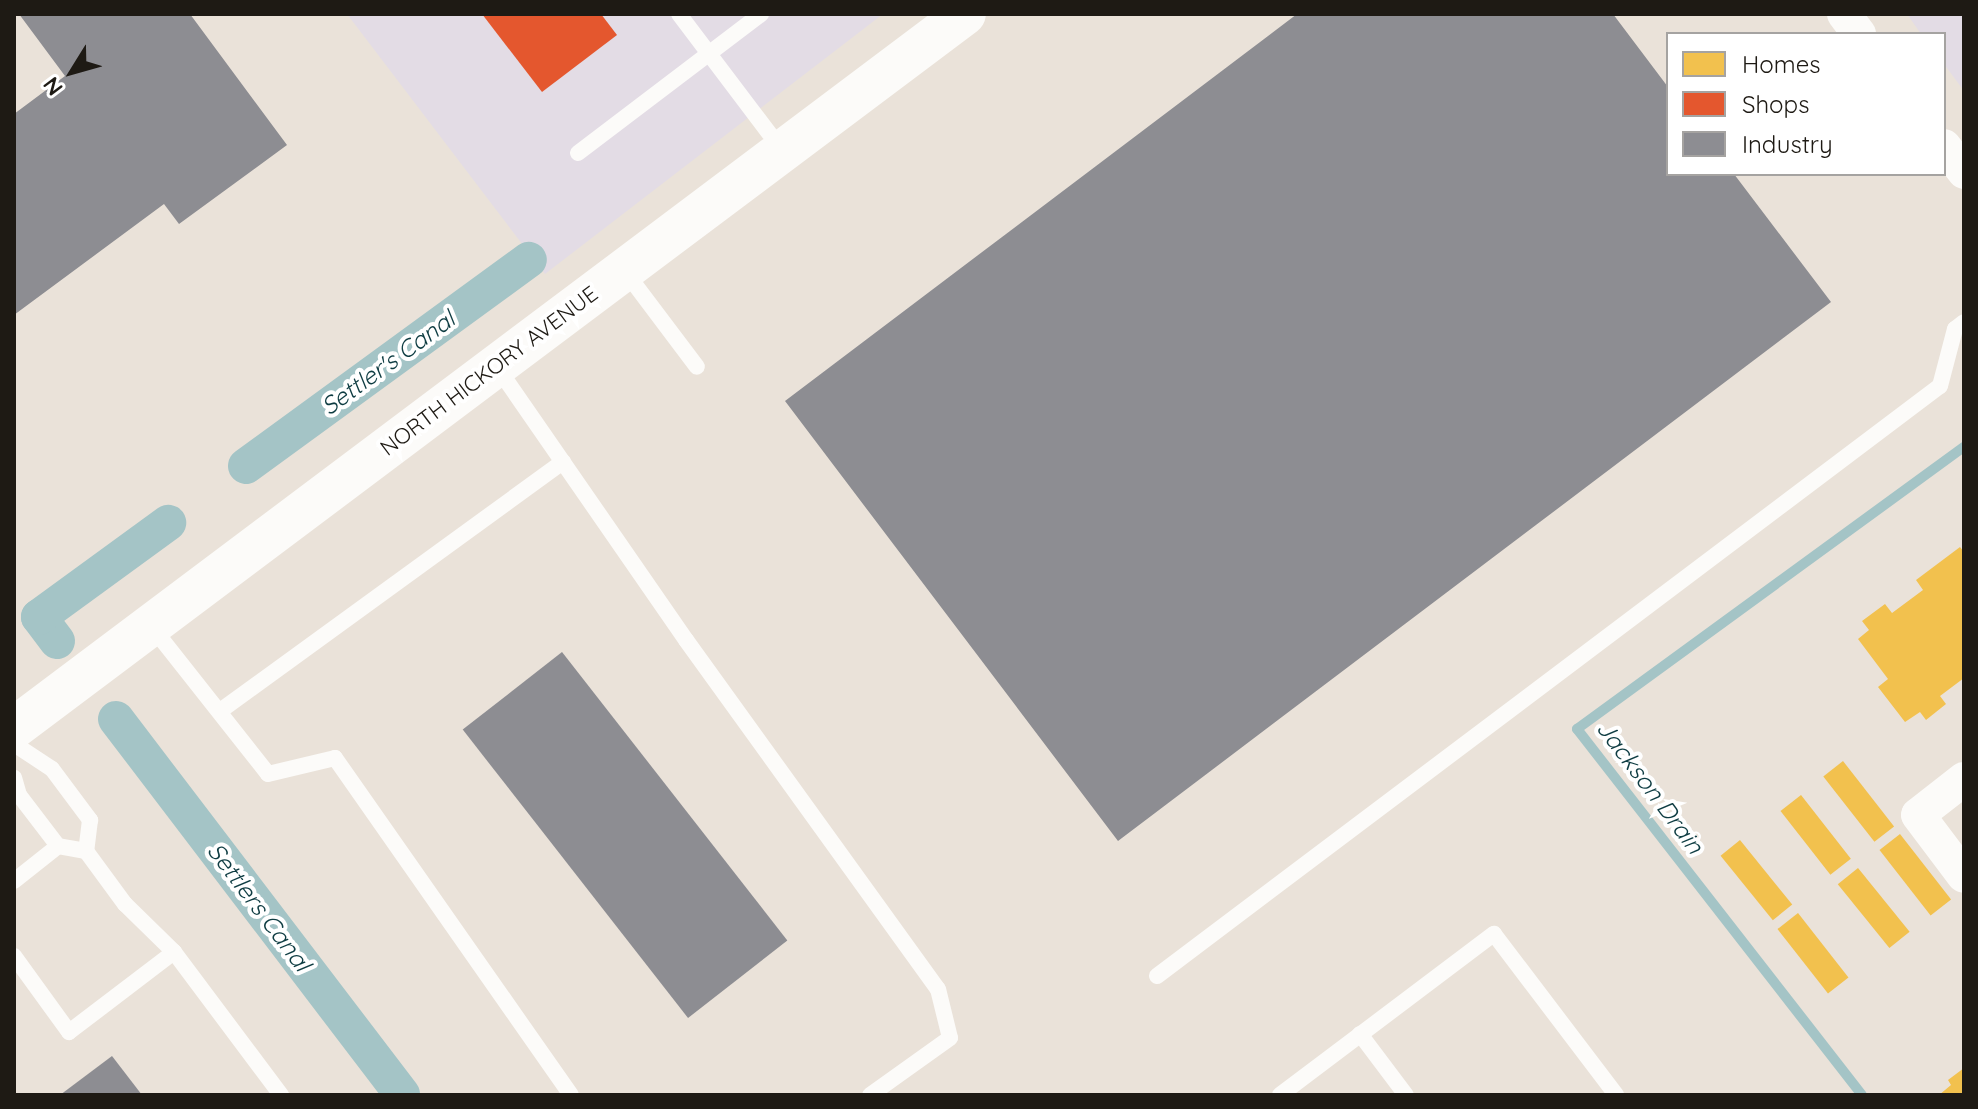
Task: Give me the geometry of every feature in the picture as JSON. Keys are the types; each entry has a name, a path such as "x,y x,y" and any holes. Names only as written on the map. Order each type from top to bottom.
{"street":[{"name":"NORTH HICKORY AVENUE","path":"14,728 965,14"},
{"path":"1844,14 1858,32"},
{"path":"1946,149 1964,172"},
{"path":"1964,779 1918,815 1964,876"}],"lane":[{"path":"679,14 783,151"},
{"path":"578,153 761,14"},
{"path":"624,270 697,367"},
{"path":"1157,976 1940,386 1955,329 1964,322"},
{"path":"496,366 938,989 950,1038 870,1095"},
{"path":"220,711 563,462"},
{"path":"151,626 268,774 335,758 571,1095"},
{"path":"14,744 52,769 90,820 86,851"},
{"path":"14,778 19,795 58,846 86,851 125,904 174,952 281,1095"},
{"path":"14,881 58,846"},
{"path":"1280,1095 1494,934 1616,1095"},
{"path":"14,956 69,1032 174,952"},
{"path":"1360,1034 1406,1095"}],"shaded area":[{"path":"347,14 883,14 545,274"},
{"path":"1907,14 1964,14 1964,91 1946,67 1946,32 1920,32"}],"building: Homes":[{"path":"1960,547 1964,552 1964,678 1940,696 1946,704 1926,720 1920,712 1905,722 1878,687 1888,679 1858,639 1869,630 1862,621 1885,604 1892,613 1923,590 1916,580"},
{"path":"1843,761 1894,826 1874,842 1823,776"},
{"path":"1801,795 1851,859 1830,875 1781,811"},
{"path":"1900,834 1951,899 1931,915 1880,850"},
{"path":"1740,840 1792,905 1773,920 1721,856"},
{"path":"1858,868 1910,932 1889,948 1838,884"},
{"path":"1798,913 1848,978 1828,994 1778,929"},
{"path":"1964,1068 1964,1095 1939,1095 1951,1085 1948,1080"}],"building: Shops":[{"path":"482,14 601,14 617,35 542,92"}],"building: Industry":[{"path":"19,14 190,14 287,145 179,224 164,204 14,315 14,114 65,76"},
{"path":"1297,14 1613,14 1666,84 1666,176 1736,176 1831,302 1118,841 785,401"},
{"path":"562,652 787,940 688,1018 463,730"},
{"path":"112,1056 142,1095 60,1095"}],"waterway":[{"name":"Settler's Canal","path":"246,466 529,260"},
{"name":"Jackson Drain","path":"1862,1095 1577,729 1964,447"},
{"name":"Settler's Canal","path":"57,641 39,617 168,523"},
{"name":"Settlers Canal","path":"116,719 402,1095"}]}
